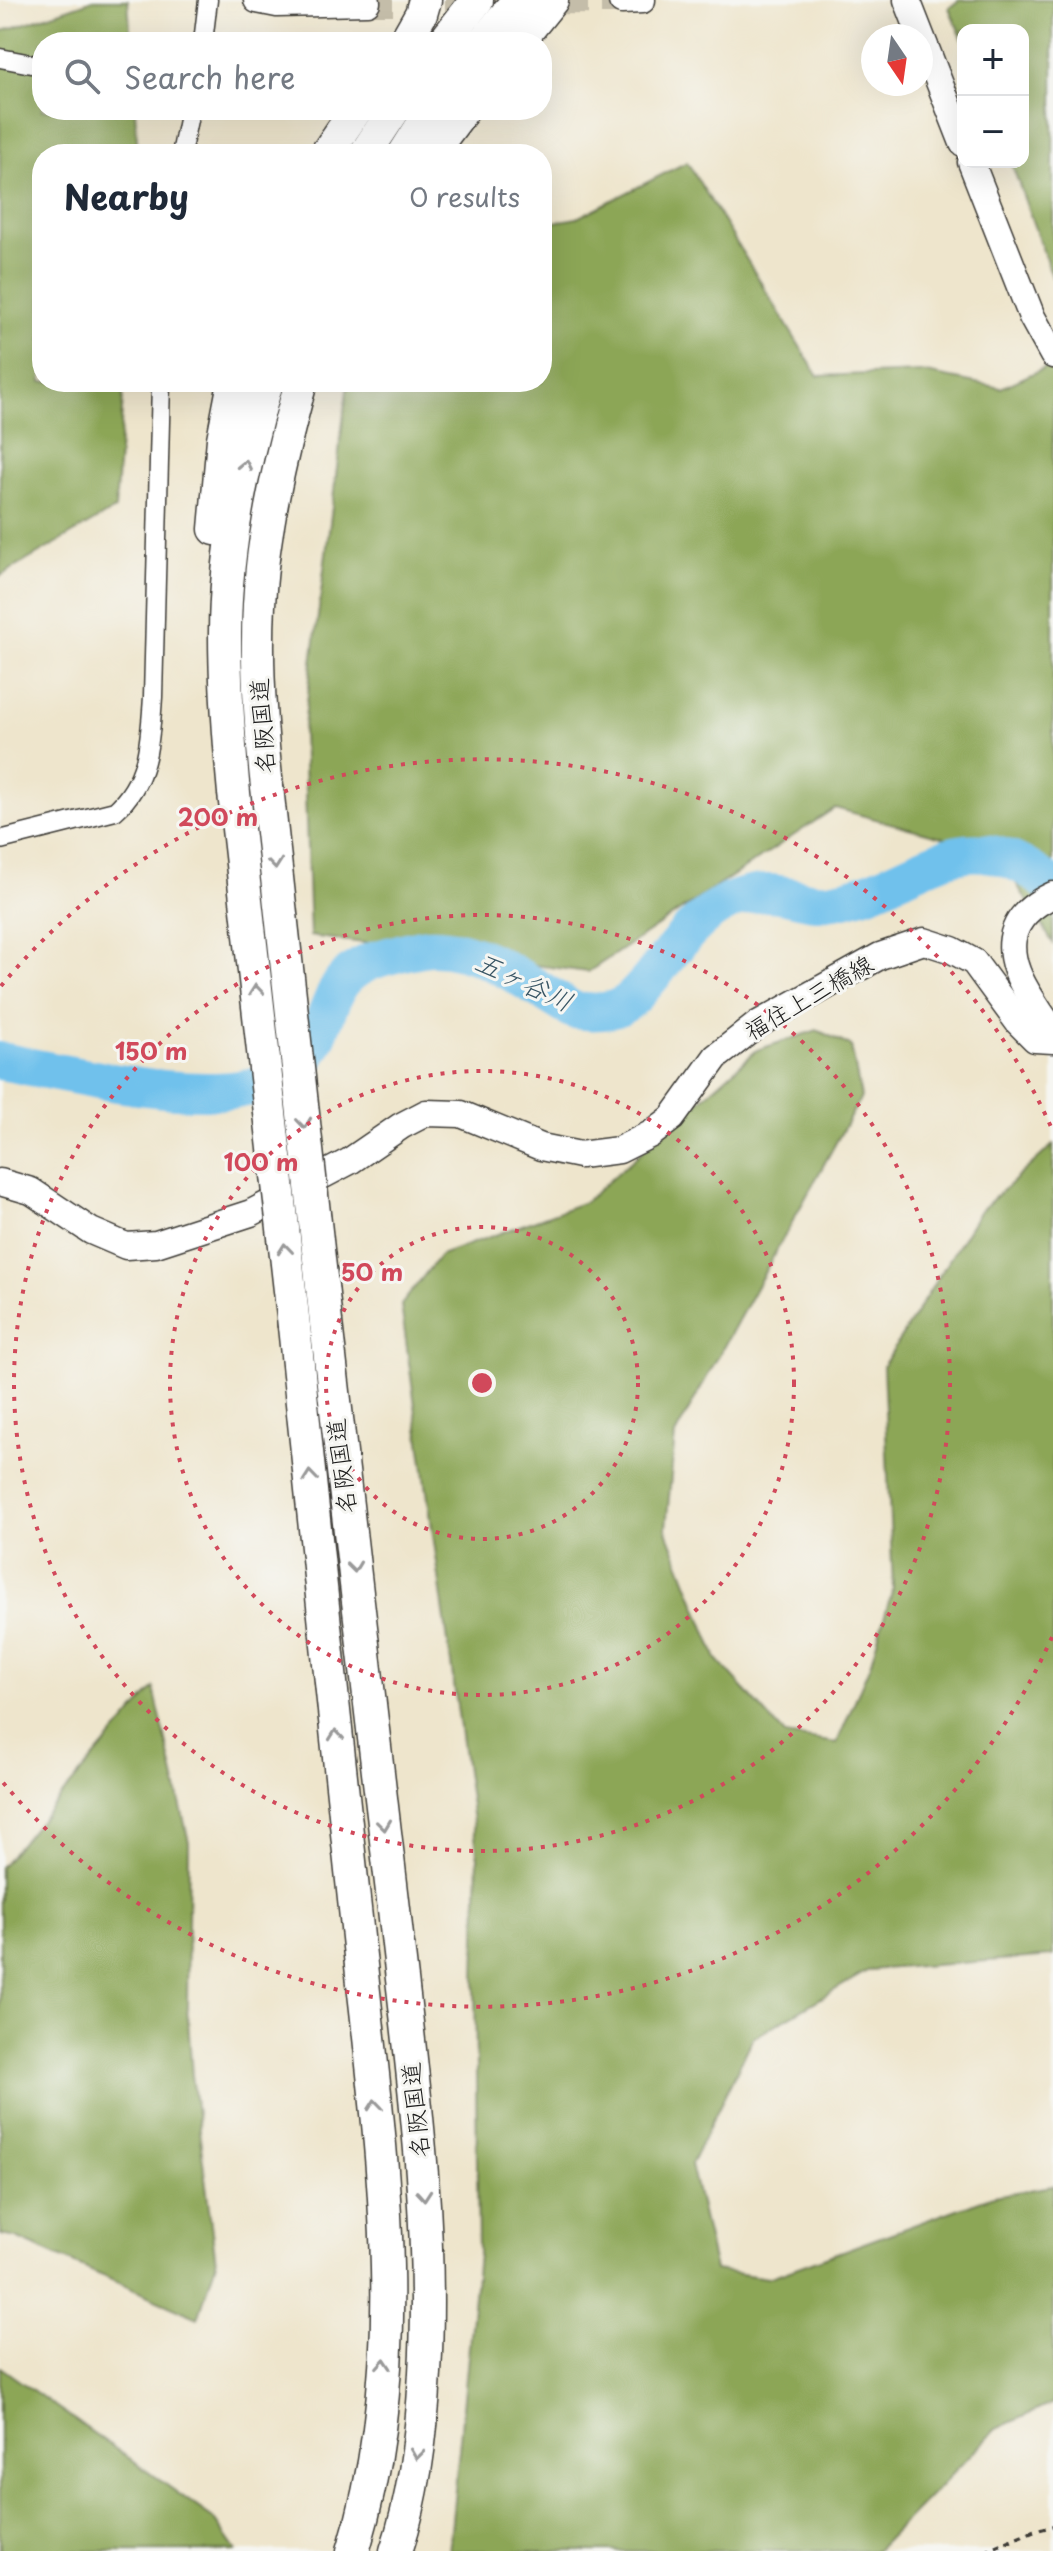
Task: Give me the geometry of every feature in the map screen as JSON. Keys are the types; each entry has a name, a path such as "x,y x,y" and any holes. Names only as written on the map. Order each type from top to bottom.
{"highway":[{"path":"411,32 425,0"},
{"path":"452,32 477,0"},
{"path":"492,32 518,0"},
{"path":"526,32 552,0"},
{"path":"333,144 349,120"},
{"path":"372,144 387,120"},
{"path":"410,144 426,120"},
{"path":"438,144 456,120"},
{"path":"226,716 215,543 217,491 232,392"},
{"name":"名阪国道","path":"264,392 252,431 237,503 229,565 225,631 226,716 294,1326 387,2243 388,2322 374,2471 353,2551"},
{"name":"名阪国道","path":"298,392 284,442 262,569 259,712 411,2063 427,2238 429,2317 423,2404 415,2474 396,2551"},
{"path":"259,636 275,513 309,392"}],"main road":[{"path":"257,0 277,4 367,2"},
{"path":"907,0 957,128"},
{"path":"973,168 1032,317 1053,355"},
{"path":"1053,895 1034,904 1017,923 1012,942 1014,965 1026,990 1053,1029"},
{"name":"福住上三橋線","path":"0,1182 31,1191 91,1231 126,1246 156,1244 251,1213 350,1161 426,1113 461,1114 541,1147 580,1155 619,1150 651,1134 672,1118 716,1057 758,1024 880,956 924,941 952,950 974,962 1018,1022 1035,1039 1053,1040"}],"street":[{"path":"204,32 208,0"},
{"path":"0,58 32,64"},
{"path":"183,144 188,120"},
{"path":"0,840 115,811 127,801 140,780 150,741 153,697 161,392"}],"path":[{"path":"984,2551 1053,2526"}],"green space":[{"path":"93,0 128,0 130,32 32,32 32,120 136,120 137,144 32,144 32,392 123,392 115,509 0,576 0,32"},
{"path":"959,0 1053,0 1053,279 1013,168 1029,168 1029,24 957,26 949,8"},
{"path":"687,162 818,376 921,372 1001,388 1053,364 1053,943 997,852 835,808 588,972 310,936 303,733 347,392 552,392 552,222 577,218"},
{"path":"817,1030 851,1046 861,1097 675,1435 666,1528 717,1659 785,1735 837,1743 870,1665 893,1588 883,1366 979,1212 1053,1145 1053,1956 869,1970 753,2038 691,2164 715,2270 768,2278 993,2196 1053,2186 1053,2403 996,2429 876,2551 449,2551 478,2254 475,1980 478,1857 401,1305 440,1255 585,1202 757,1050"},
{"path":"154,1688 189,1842 187,2006 192,2075 216,2263 198,2318 16,2238 0,2235 0,1867"},
{"path":"0,2367 213,2518 236,2551 0,2551"}],"waterway":[{"name":"五ヶ谷川","path":"0,1061 143,1087 219,1091 253,1087 282,1078 303,1061 317,1038 338,988 347,976 374,961 409,951 430,947 468,953 504,969 573,1010 604,1011 621,1006 632,998 702,919 745,896 774,893 827,901 859,894 939,860 964,853 991,854 1020,864 1053,887"}],"tunnel":[{"path":"367,2 622,1"}]}
